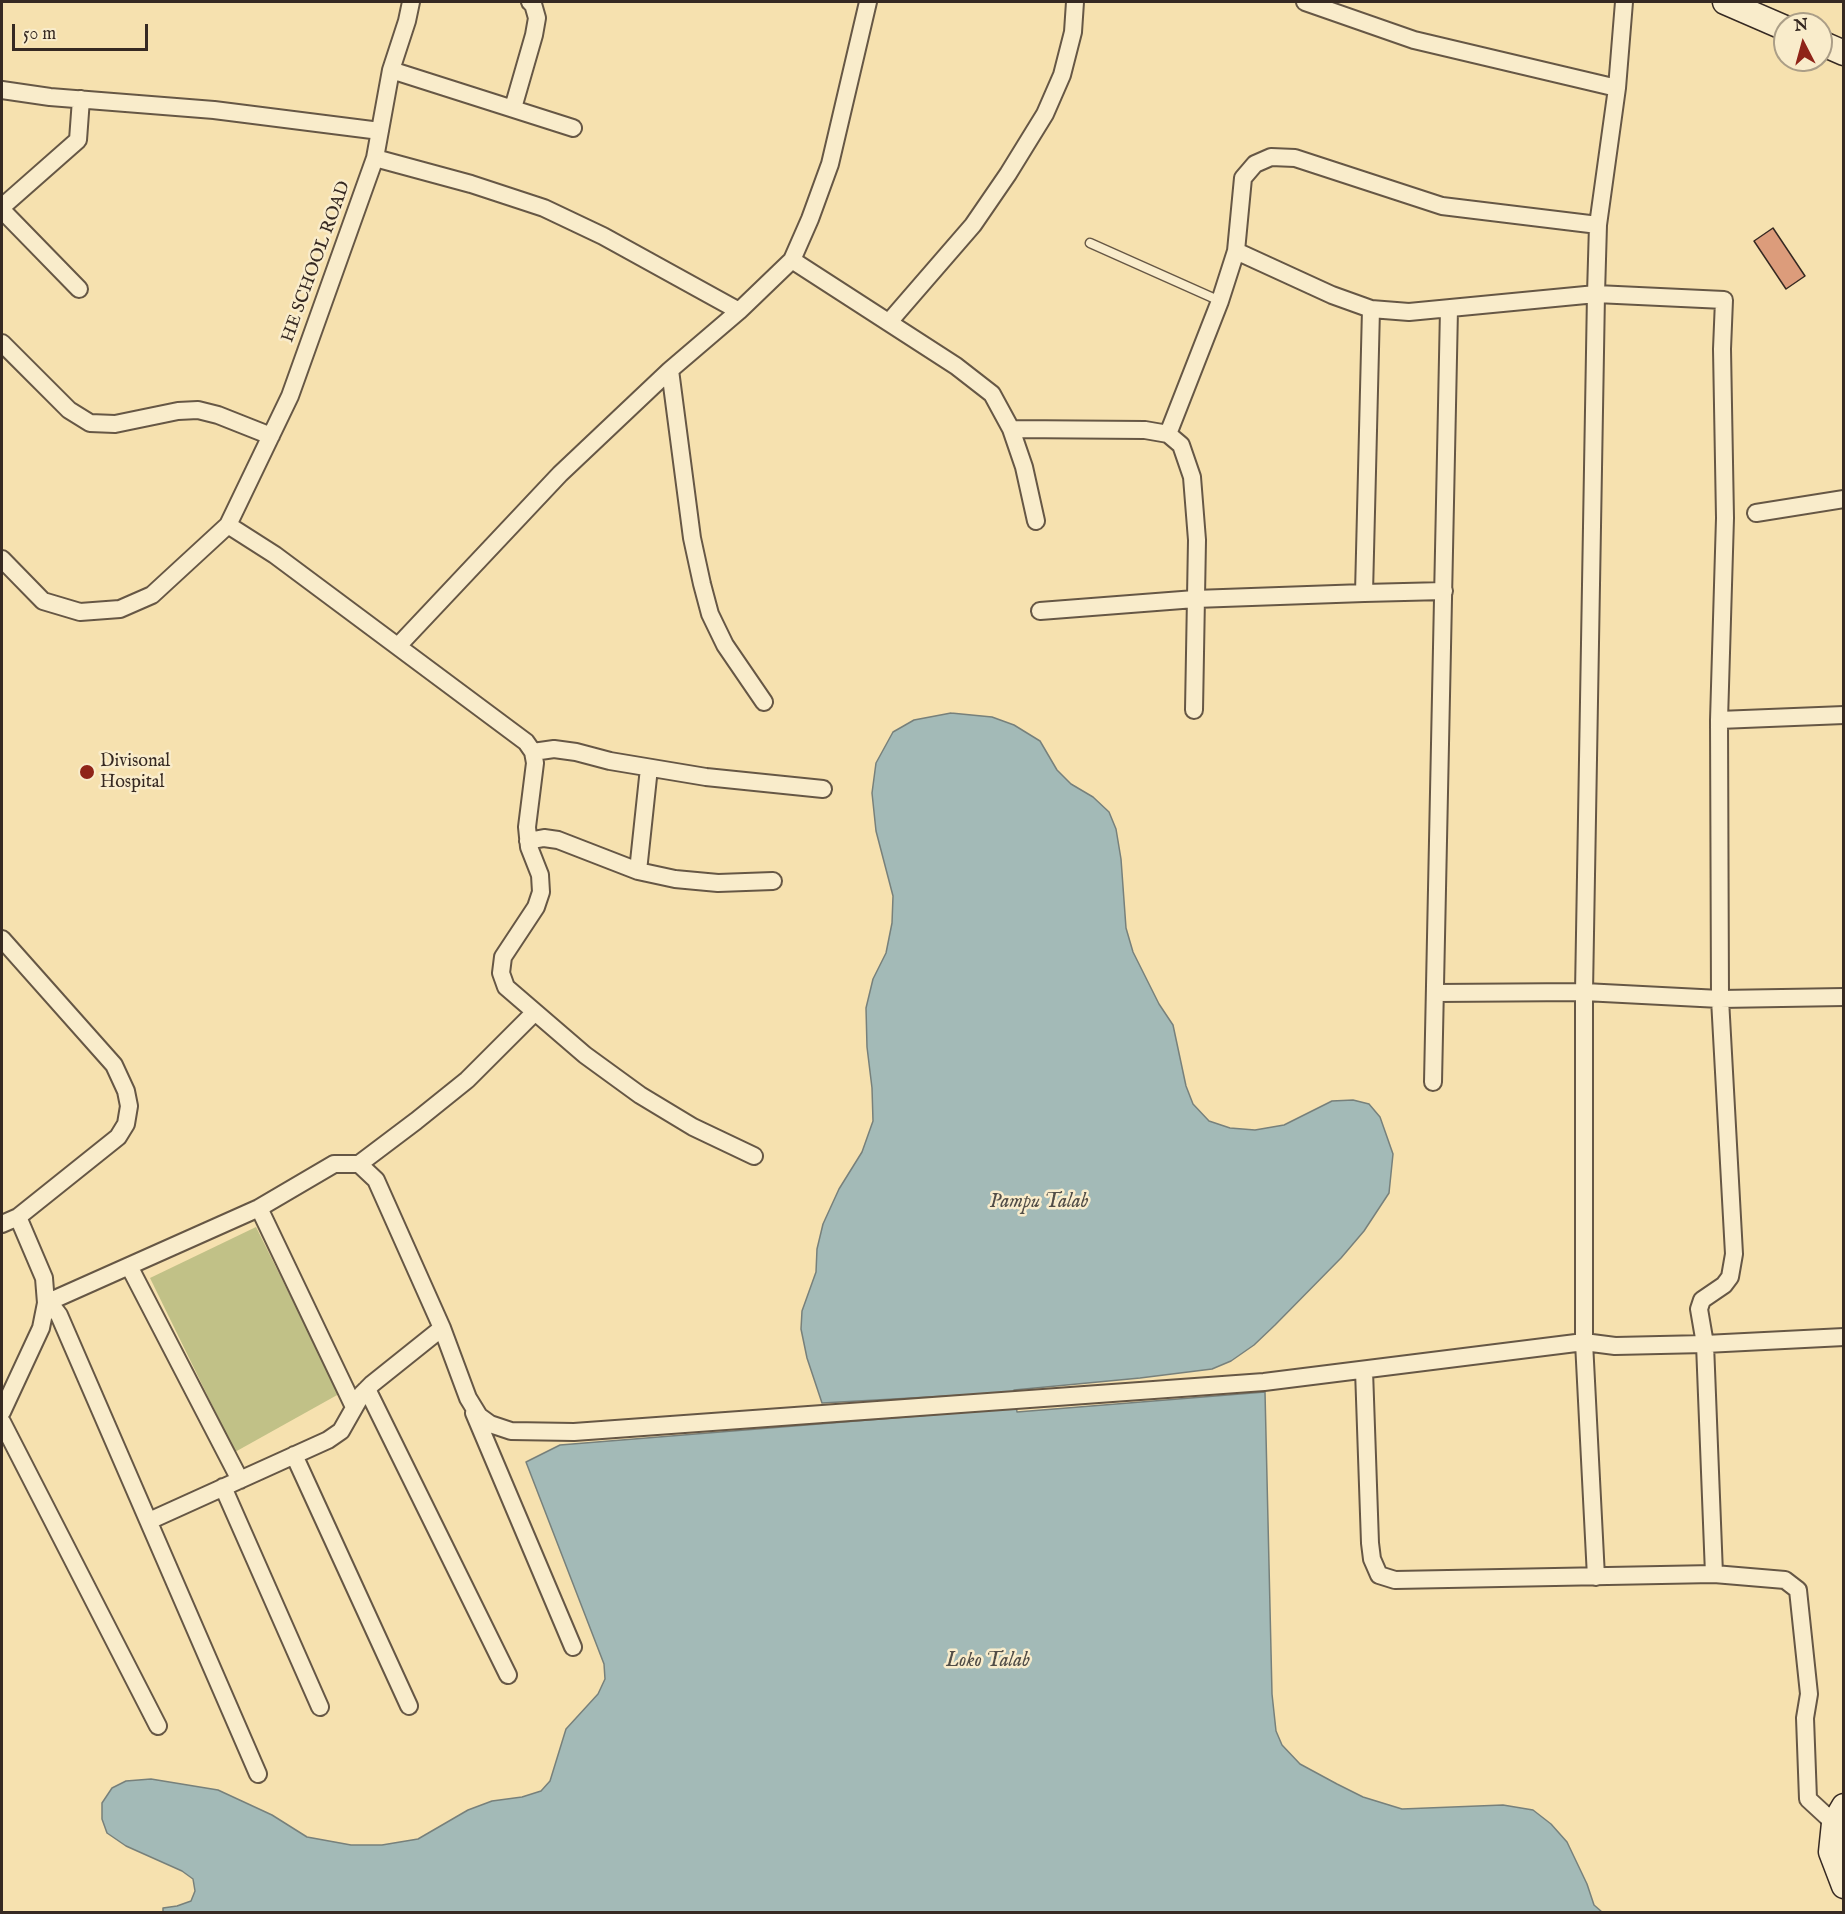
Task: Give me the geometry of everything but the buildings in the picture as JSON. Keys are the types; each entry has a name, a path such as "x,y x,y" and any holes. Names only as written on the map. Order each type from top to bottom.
{"main road":[{"path":"1725,2 1773,23"},
{"path":"1839,1815 1831,1852 1844,1886"}],"street":[{"name":"HE SCHOOL ROAD","path":"228,525 290,396 375,158 392,70 411,2"},
{"path":"513,108 537,18 533,4 530,2"},
{"path":"398,646 560,474 670,370 792,260 830,164 868,2"},
{"path":"889,322 973,225 1045,114 1062,75 1073,32 1076,2"},
{"path":"1305,2 1414,40 1617,88"},
{"path":"1596,1577 1584,1342 1584,992 1596,294 1598,225 1617,88 1624,2"},
{"path":"392,70 573,128"},
{"path":"2,90 214,110 380,130"},
{"path":"79,289 2,208 78,140 81,99"},
{"path":"1168,434 1220,301 1236,251 1243,178 1255,164 1271,157 1295,158 1442,206 1598,225"},
{"path":"375,158 471,184 544,208 603,236 739,310"},
{"path":"1236,251 1332,295 1371,309 1409,312 1596,294 1724,300 1722,349 1725,518 1719,720 1720,999 1734,1254 1730,1277 1724,1286 1702,1300 1699,1309 1705,1344 1714,1574"},
{"path":"792,260 956,366 992,394 1011,429 1024,467 1036,521"},
{"path":"1364,593 1371,309"},
{"path":"1433,1082 1449,309"},
{"path":"2,343 69,410 90,423 115,424 178,411 198,410 218,414 271,436"},
{"path":"670,370 692,538 702,584 711,614 725,645 764,702"},
{"path":"1011,429 1145,430 1168,434 1181,445 1192,477 1197,540 1194,711"},
{"path":"1756,513 1844,499"},
{"path":"2,559 43,601 80,612 120,609 152,595 228,525 275,555 525,742 533,752 535,763 527,827 528,842 540,875 541,892 536,907 503,957 501,973 506,987 534,1013 640,1095 693,1127 754,1155"},
{"path":"1040,611 1195,598 1444,591"},
{"path":"1719,720 1844,714"},
{"path":"533,752 554,749 706,777 823,789"},
{"path":"638,871 649,768"},
{"path":"528,842 544,838 558,840 638,871 675,879 718,883 773,881"},
{"path":"2,939 114,1065 126,1091 129,1106 126,1124 118,1137 18,1217 2,1224"},
{"path":"1435,993 1584,992 1720,999 1844,997"},
{"path":"48,1302 259,1208 334,1164 358,1164 467,1080 534,1013"},
{"path":"358,1164 376,1180 442,1328 468,1398 573,1647"},
{"path":"259,1208 354,1407"},
{"path":"2,1412 41,1328 48,1302 41,1269 18,1217"},
{"path":"129,1266 240,1480"},
{"path":"48,1302 59,1315 258,1774"},
{"path":"148,1521 328,1440 340,1431 367,1389 382,1374 419,1348 442,1328"},
{"path":"468,1398 479,1416 490,1424 511,1431 574,1432 1264,1382 1584,1342 1615,1346 1705,1344 1844,1336"},
{"path":"1364,1370 1370,1543 1372,1559 1379,1575 1395,1580 1714,1574 1785,1580 1798,1590 1809,1694 1805,1718 1808,1799 1839,1815"},
{"path":"367,1389 507,1675"},
{"path":"2,1422 158,1726"},
{"path":"294,1455 409,1706"},
{"path":"223,1487 320,1707"}],"lane":[{"path":"1090,243 1220,301"}],"green space":[{"path":"256,1227 339,1394 235,1452 150,1278"}],"water":[{"name":"Loko Talab","path":"951,713 992,717 1014,725 1040,741 1057,770 1071,784 1093,797 1109,812 1116,829 1121,859 1126,928 1133,952 1159,1004 1173,1025 1186,1086 1193,1104 1209,1121 1230,1128 1255,1130 1284,1125 1332,1101 1353,1100 1369,1104 1380,1117 1393,1154 1389,1193 1364,1231 1341,1258 1275,1325 1254,1345 1231,1361 1212,1369 1014,1390 1017,1412 1265,1392 1272,1694 1276,1731 1282,1745 1300,1764 1337,1784 1363,1797 1402,1809 1503,1805 1533,1810 1551,1824 1567,1842 1587,1884 1594,1905 1602,1912 163,1912 163,1908 191,1901 195,1891 193,1879 182,1871 126,1846 107,1833 102,1819 102,1803 112,1788 126,1781 151,1779 218,1790 272,1815 307,1837 351,1845 382,1845 418,1839 468,1810 492,1801 522,1797 541,1791 550,1781 566,1729 598,1694 605,1679 604,1664 526,1462 560,1445 967,1412 965,1395 822,1403 807,1358 801,1329 802,1311 816,1272 817,1249 823,1224 839,1189 862,1152 873,1121 866,1008 873,979 886,953 892,923 893,896 876,831 872,793 876,763 893,732 914,720"}],"place":[{"name":"Divisonal Hospital","path":"87,772"}],"water label":[{"name":"Pampu Talab","path":"1039,1203"}]}
